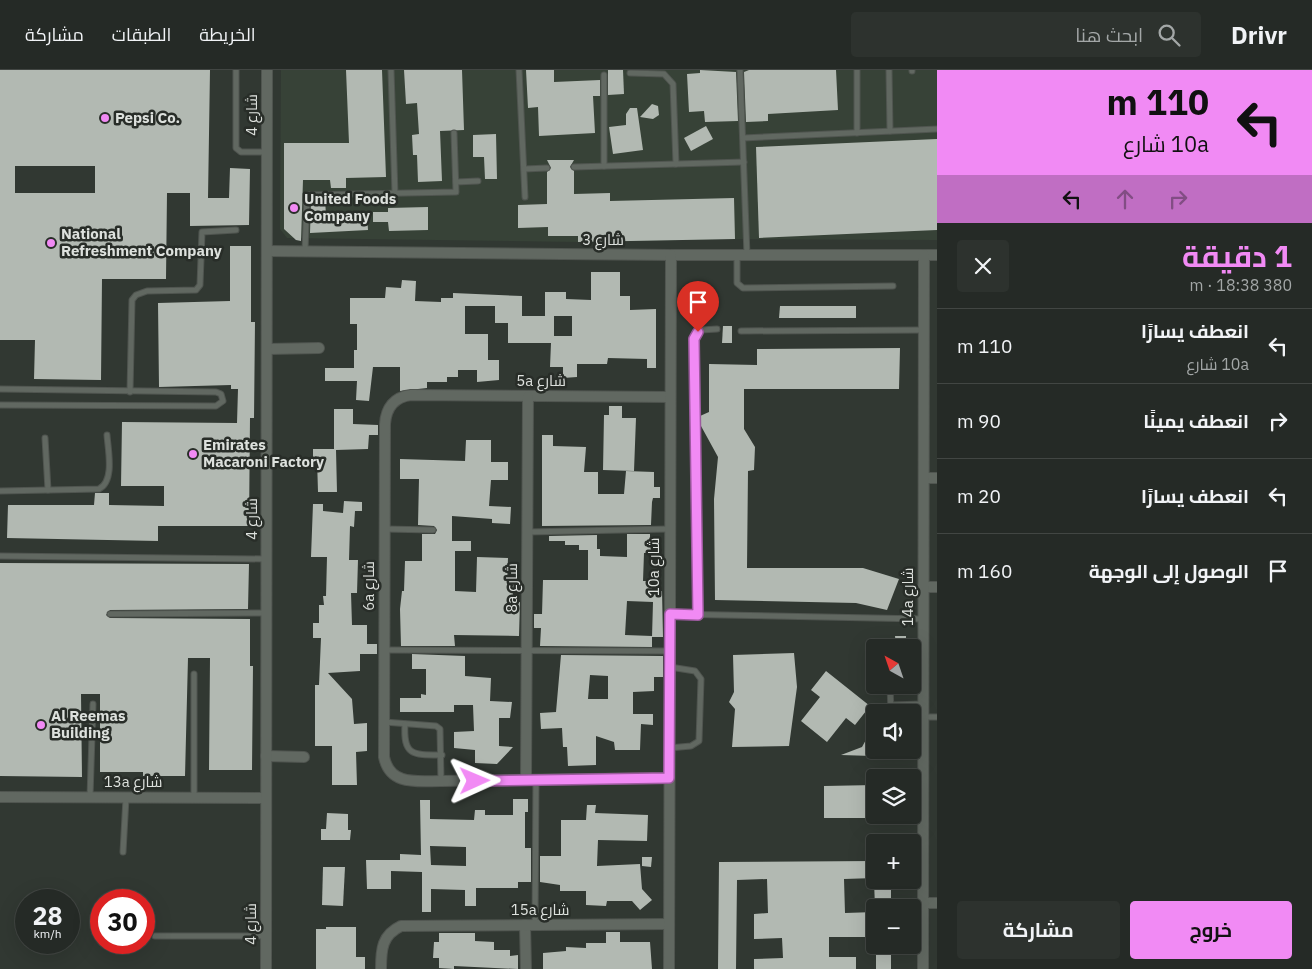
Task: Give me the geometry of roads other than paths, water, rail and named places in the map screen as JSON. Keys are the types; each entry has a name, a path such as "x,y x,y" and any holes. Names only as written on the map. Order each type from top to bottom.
{"street":[{"name":"شارع 4","path":"266,969 267,70"},
{"name":"شارع 3","path":"268,252 937,255"},
{"name":"10a شارع","path":"669,969 669,529 672,255"},
{"name":"14a شارع","path":"922,969 924,255"},
{"path":"268,349 319,348"},
{"name":"5a شارع","path":"411,395 670,397"},
{"name":"6a شارع","path":"411,395 395,401 386,416 384,529 384,722 386,765 397,778 405,781 442,781"},
{"name":"8a شارع","path":"528,397 526,651 531,780"},
{"path":"924,478 937,478"},
{"path":"923,587 937,587"},
{"path":"266,756 304,757"},
{"path":"442,781 669,778"},
{"name":"13a شارع","path":"0,797 265,798"},
{"path":"923,903 937,903"},
{"path":"526,969 530,924"},
{"name":"15a شارع","path":"381,969 381,947 385,938 392,930 411,925 669,924"}],"lane":[{"path":"236,70 236,148 241,152 267,152"},
{"path":"391,70 395,194"},
{"path":"519,70 526,197"},
{"path":"740,70 744,162 742,255 737,283 742,288 893,286"},
{"path":"856,70 857,133"},
{"path":"889,70 890,131"},
{"path":"630,73 664,74 673,84 676,164"},
{"path":"604,76 604,166"},
{"path":"743,138 937,129"},
{"path":"305,252 306,196 455,193 454,133"},
{"path":"574,167 744,162"},
{"path":"524,169 547,168"},
{"path":"456,182 478,181"},
{"path":"130,392 132,300 136,295 147,291 196,290 200,285 202,232 236,230"},
{"path":"698,615 694,339 701,330 717,329"},
{"path":"741,331 924,330"},
{"path":"0,389 219,393 223,400 216,406 0,405"},
{"path":"0,491 99,489 104,487 109,479 107,435"},
{"path":"45,438 48,490"},
{"path":"384,529 433,530"},
{"path":"527,532 669,529"},
{"path":"0,556 267,559"},
{"path":"110,614 267,613"},
{"path":"670,614 923,619"},
{"path":"384,650 670,652"},
{"path":"669,667 695,671 701,679 699,741 691,746 669,748"},
{"path":"194,674 194,797"},
{"path":"90,797 93,704"},
{"path":"923,717 937,717"},
{"path":"384,722 436,726 440,729 442,781"},
{"path":"405,724 404,740 409,750 418,755 442,755"},
{"path":"530,924 531,780"},
{"path":"123,852 126,798"},
{"path":"155,936 266,936"}],"place":[{"name":"Pepsi Co.","path":"105,118"},
{"name":"United Foods Company","path":"294,208"},
{"name":"National Refreshment Company","path":"51,243"},
{"name":"Emirates Macaroni Factory","path":"193,454"},
{"name":"Al Reemas Building","path":"41,725"}]}
